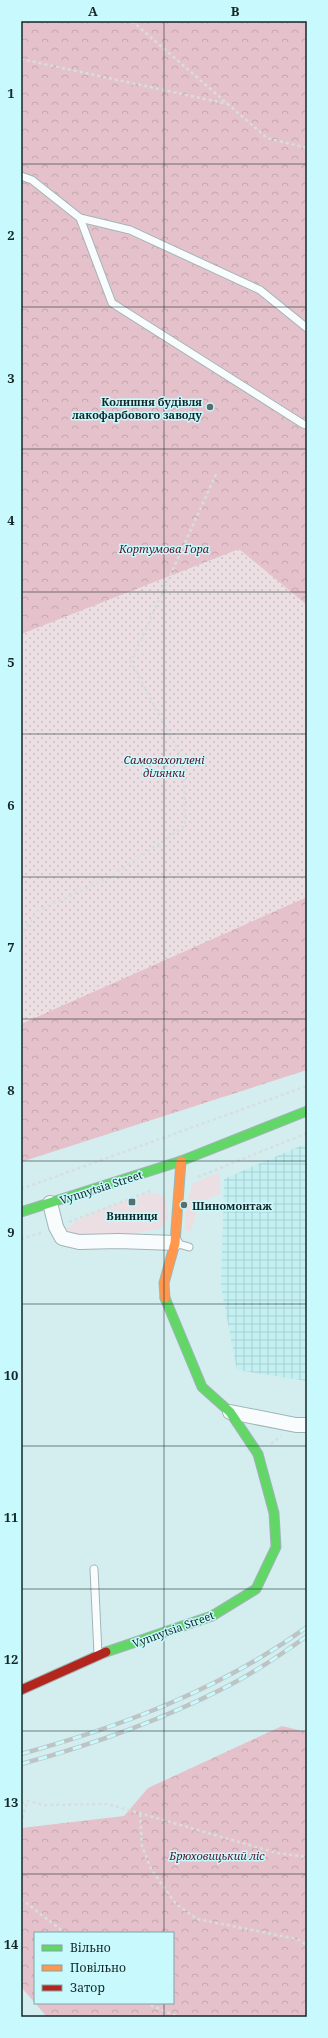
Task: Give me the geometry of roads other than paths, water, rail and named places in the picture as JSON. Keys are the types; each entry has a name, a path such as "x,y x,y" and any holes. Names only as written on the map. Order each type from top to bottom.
{"street":[{"name":"Vynnytsia Street","path":"21,1212 181,1160 307,1111"},
{"name":"Vynnytsia Street","path":"21,1690 98,1655 212,1616 256,1589 276,1547 274,1513 258,1454 230,1412 202,1387 165,1298 164,1283 175,1243 181,1160"},
{"path":"50,1203 56,1227 62,1238 79,1242 118,1241 175,1243"},
{"path":"230,1412 301,1424"}],"lane":[{"path":"21,176 32,180 80,218 130,230 260,290 307,328"},
{"path":"80,218 112,302 303,424 307,425"},
{"path":"175,1243 189,1247"},
{"path":"94,1568 98,1655"}],"railway":[{"path":"21,1754 97,1731 170,1703 206,1687 240,1669 307,1627"},
{"path":"21,1764 74,1749 126,1731 178,1710 248,1675 307,1636"}],"place":[{"name":"Колишня будівля лакофарбового заводу","path":"210,407"},
{"name":"Винниця","path":"132,1202"},
{"name":"Шиномонтаж","path":"184,1205"}],"park label":[{"name":"Кортумова Гора","path":"164,548"},
{"name":"Самозахоплені ділянки","path":"164,765"},
{"name":"Брюховицький ліс","path":"217,1855"}]}
